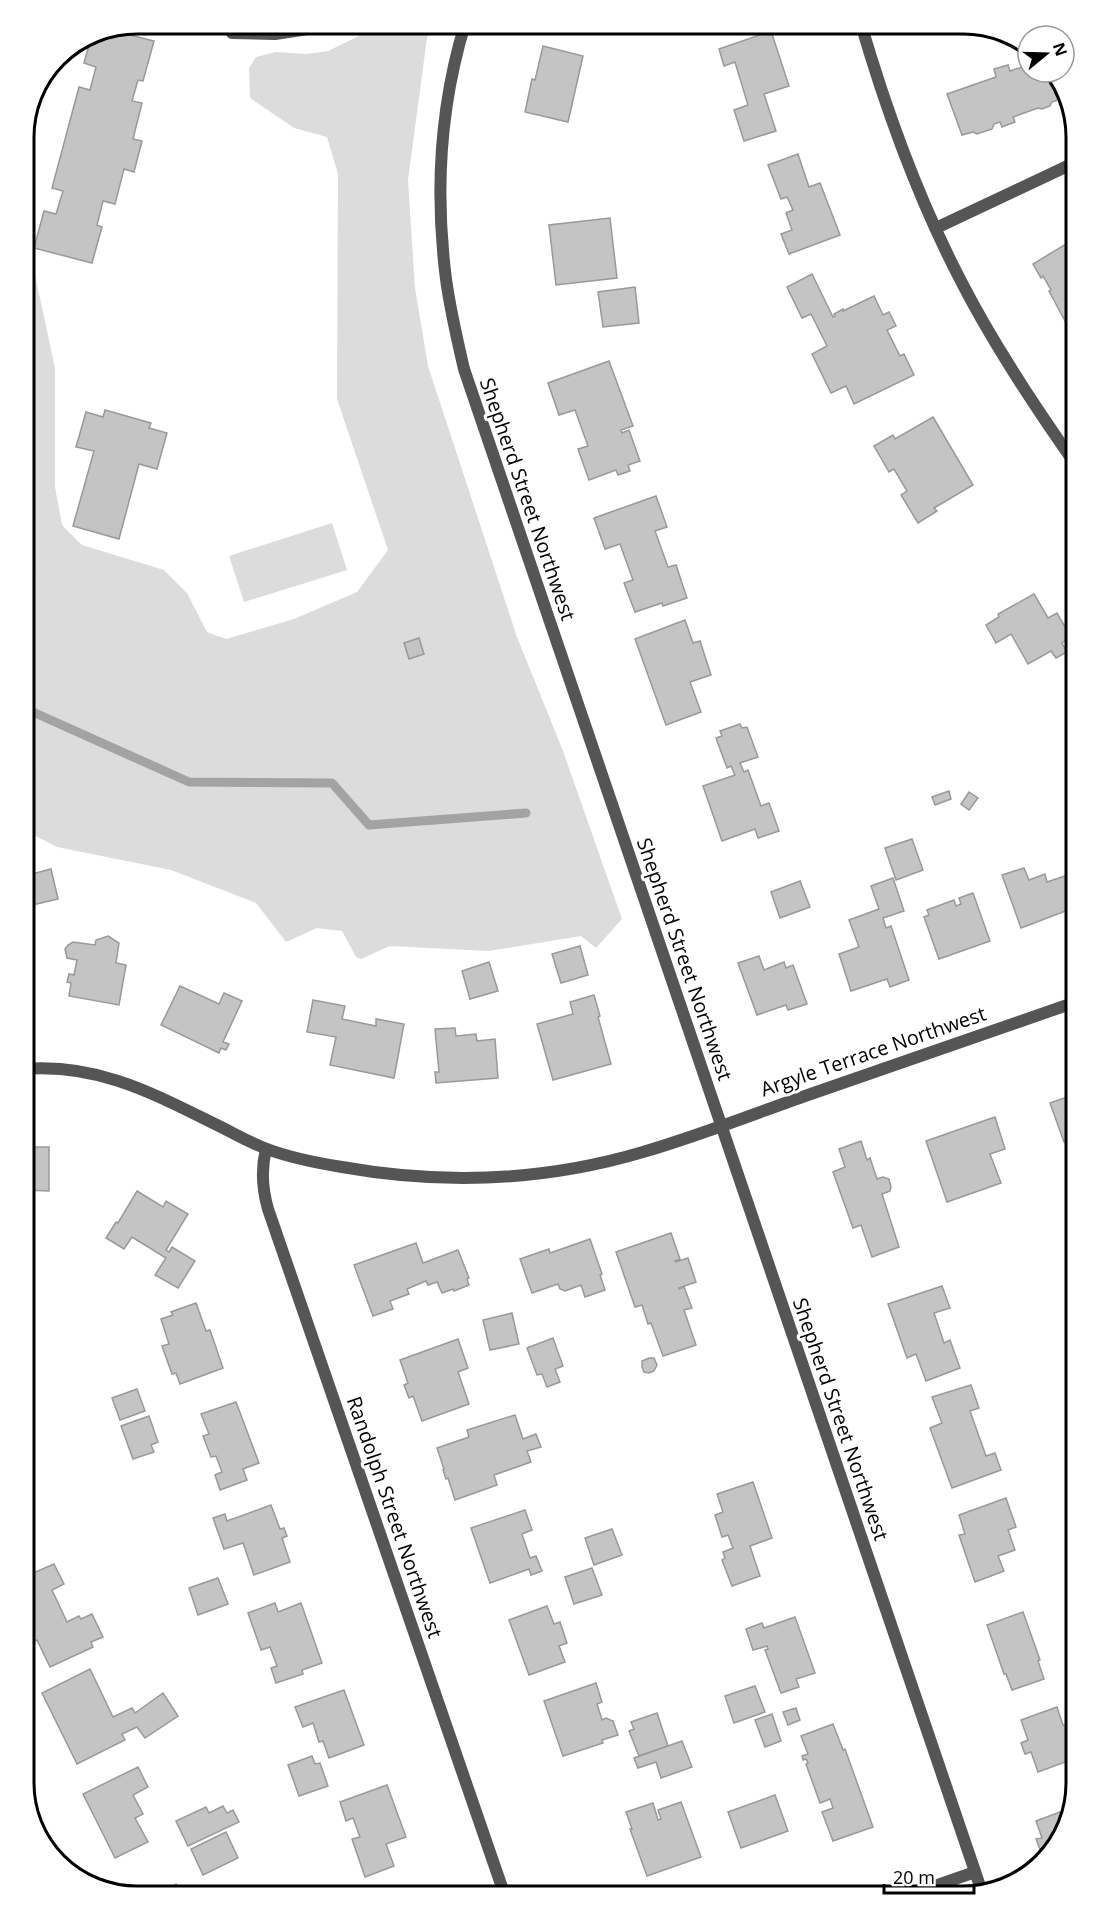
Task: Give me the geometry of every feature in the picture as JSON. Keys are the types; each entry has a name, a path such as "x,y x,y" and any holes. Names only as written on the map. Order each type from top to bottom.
{"street":[{"name":"Shepherd Street Northwest","path":"462,34 451,77 443,133 440,177 446,279 464,369 979,1884"},
{"path":"865,35 900,144 962,282 1016,375 1066,450"},
{"path":"936,228 1066,167"},
{"name":"Argyle Terrace Northwest","path":"34,1069 65,1069 93,1073 122,1081 266,1149 312,1162 369,1172 453,1178 494,1178 598,1164 652,1149 1066,1005"},
{"name":"Randolph Street Northwest","path":"266,1149 262,1173 264,1197 501,1885"},
{"path":"935,1886 975,1872"}],"shaded area":[{"path":"362,34 429,34 408,180 415,288 428,366 517,637 563,751 622,919 596,948 581,936 489,951 390,946 361,959 356,957 342,931 317,928 286,942 256,903 171,870 57,847 35,835 35,275 55,368 55,487 62,525 82,545 164,570 187,593 207,632 226,639 294,619 357,592 388,550 337,399 338,174 327,137 294,128 250,98 249,68 256,57 276,52 307,54 328,51"},
{"path":"332,523 347,570 244,602 229,556"}],"building":[{"path":"129,35 154,41 143,81 138,80 132,101 142,103 133,139 142,141 134,172 124,169 115,204 103,201 97,225 102,227 92,263 35,248 44,211 56,214 63,191 52,188 79,87 90,90 96,67 84,63 88,47 117,36"},
{"path":"760,35 772,35 789,86 764,94 776,131 744,141 734,110 748,105 735,62 724,66 719,49"},
{"path":"543,46 583,56 568,122 525,112 532,79 535,80"},
{"path":"1008,65 1010,71 1016,69 1016,84 1050,84 1058,100 1052,102 1050,106 1013,117 1015,122 1002,127 1000,122 994,124 992,129 977,134 973,132 962,135 947,94 996,77 994,69"},
{"path":"798,154 809,187 820,183 840,235 789,254 781,234 792,230 786,213 793,210 787,197 781,199 768,165"},
{"path":"610,218 617,278 556,285 549,225"},
{"path":"1066,244 1066,323 1049,291 1051,290 1033,264"},
{"path":"812,274 833,317 843,309 843,311 874,296 883,315 889,312 896,326 887,330 900,356 904,354 914,375 854,404 846,386 831,393 812,354 827,346 811,314 802,318 787,287"},
{"path":"635,287 639,323 603,327 598,292"},
{"path":"609,361 633,426 621,430 622,433 629,430 640,461 628,465 630,471 618,475 616,470 589,480 578,449 588,446 575,410 559,415 548,383"},
{"path":"105,410 151,423 149,428 167,433 157,469 139,464 119,539 73,526 94,451 76,447 86,412 103,417"},
{"path":"933,417 973,485 934,508 937,511 918,523 901,495 907,491 894,469 889,472 874,446 893,435 895,439"},
{"path":"656,496 667,527 655,531 668,567 676,565 687,598 635,612 624,583 633,580 620,544 605,549 594,518"},
{"path":"1034,594 1048,618 1057,613 1066,628 1066,640 1062,643 1066,653 1056,658 1051,651 1028,664 1011,634 996,643 986,625 999,617 998,614"},
{"path":"685,620 693,643 700,641 711,675 690,682 701,712 666,725 635,639"},
{"path":"419,638 424,654 409,659 404,643"},
{"path":"740,724 742,728 747,727 758,757 740,763 744,772 748,770 761,806 769,803 779,831 758,838 755,829 722,841 703,786 735,775 731,766 727,768 716,738 722,736 720,731"},
{"path":"949,791 951,799 935,805 932,797"},
{"path":"969,792 978,798 969,810 961,804"},
{"path":"912,839 923,870 896,880 885,848"},
{"path":"1024,868 1029,880 1045,874 1047,882 1065,876 1066,911 1021,928 1002,875"},
{"path":"51,869 58,899 35,904 35,873"},
{"path":"893,878 904,911 883,918 886,928 891,926 909,980 890,987 887,979 851,991 839,954 859,947 849,920 879,909 871,886"},
{"path":"800,881 810,907 780,918 771,892"},
{"path":"973,893 990,941 939,959 924,917 929,915 927,910 954,900 956,906 961,904 959,898"},
{"path":"108,936 119,943 116,963 126,965 119,1005 69,996 71,983 67,982 69,974 74,975 77,960 67,958 65,949 73,942 95,945 96,940"},
{"path":"580,946 588,975 561,983 552,954"},
{"path":"759,956 764,970 784,962 786,968 793,965 807,1004 788,1010 786,1005 757,1015 738,963"},
{"path":"489,962 498,991 470,999 462,971"},
{"path":"180,986 219,1004 224,993 242,1001 223,1042 229,1044 226,1050 221,1048 219,1053 161,1025"},
{"path":"594,995 611,1064 553,1080 537,1024 573,1014 570,1002"},
{"path":"313,1000 345,1006 342,1019 376,1026 376,1019 404,1024 394,1078 330,1065 336,1037 307,1032"},
{"path":"455,1028 456,1036 476,1034 477,1041 495,1039 498,1078 436,1083 435,1072 439,1072 435,1029"},
{"path":"1066,1097 1066,1141 1064,1142 1050,1103"},
{"path":"995,1117 1005,1149 990,1154 1001,1183 947,1202 926,1141"},
{"path":"861,1141 867,1160 870,1158 877,1179 883,1177 889,1179 890,1191 882,1194 899,1247 872,1257 861,1225 853,1228 833,1172 845,1167 839,1149"},
{"path":"34,1147 49,1147 49,1191 34,1190"},
{"path":"137,1191 163,1207 166,1201 188,1214 166,1250 169,1252 172,1247 195,1261 178,1288 155,1275 166,1258 132,1237 124,1249 106,1238"},
{"path":"671,1233 680,1259 675,1261 688,1258 696,1282 679,1289 684,1287 692,1308 684,1310 696,1345 663,1356 642,1305 635,1307 616,1252"},
{"path":"590,1239 605,1290 585,1297 581,1285 565,1291 560,1289 558,1284 532,1293 520,1259 549,1249 550,1253"},
{"path":"416,1243 423,1263 458,1250 469,1278 467,1279 469,1285 442,1293 437,1282 428,1285 426,1281 407,1289 409,1294 390,1301 393,1309 373,1316 354,1265"},
{"path":"942,1286 950,1308 934,1313 944,1343 950,1340 960,1368 926,1381 916,1354 907,1358 888,1304"},
{"path":"196,1303 206,1331 210,1330 223,1368 180,1384 176,1373 172,1374 162,1346 169,1344 161,1319 173,1315 171,1312"},
{"path":"512,1313 519,1344 490,1350 483,1320"},
{"path":"553,1338 563,1366 555,1369 560,1382 547,1387 542,1374 537,1375 527,1348"},
{"path":"458,1339 468,1368 458,1372 469,1404 422,1421 413,1396 409,1398 404,1385 408,1383 400,1360"},
{"path":"654,1358 657,1365 654,1371 649,1373 644,1372 642,1361"},
{"path":"971,1385 979,1408 970,1411 986,1456 995,1453 1001,1470 952,1488 930,1428 942,1423 932,1397"},
{"path":"137,1389 145,1411 120,1420 112,1398"},
{"path":"236,1402 259,1463 243,1469 247,1480 220,1490 215,1475 222,1472 216,1456 211,1457 203,1436 209,1434 201,1414"},
{"path":"515,1415 523,1439 536,1434 541,1447 527,1451 531,1462 494,1475 497,1485 455,1500 437,1448 469,1437 467,1430"},
{"path":"149,1416 158,1442 151,1445 154,1452 133,1459 121,1426"},
{"path":"753,1482 772,1538 750,1546 760,1576 732,1586 722,1560 725,1558 723,1552 733,1548 728,1535 722,1537 715,1515 723,1512 717,1494"},
{"path":"1006,1498 1016,1527 1008,1530 1015,1550 998,1556 1004,1571 975,1582 959,1535 965,1534 959,1515"},
{"path":"271,1505 280,1529 284,1528 287,1536 282,1538 290,1562 254,1575 243,1543 224,1549 213,1518 225,1514 227,1521"},
{"path":"525,1510 532,1530 522,1534 530,1558 536,1556 542,1571 531,1575 529,1569 490,1583 471,1528"},
{"path":"612,1529 622,1555 594,1565 585,1538"},
{"path":"54,1564 64,1584 52,1590 67,1622 79,1616 81,1619 92,1614 103,1637 91,1642 93,1647 50,1667 37,1640 34,1641 34,1573"},
{"path":"592,1568 602,1595 574,1604 565,1577"},
{"path":"218,1578 228,1604 198,1615 189,1588"},
{"path":"275,1603 278,1612 301,1603 322,1663 302,1670 303,1674 276,1683 271,1668 277,1666 270,1647 261,1650 248,1613"},
{"path":"547,1606 554,1624 560,1622 567,1643 559,1646 565,1662 529,1675 509,1620"},
{"path":"1023,1612 1040,1660 1038,1661 1044,1679 1012,1690 987,1625"},
{"path":"795,1617 815,1673 796,1679 799,1687 781,1693 765,1650 768,1649 767,1646 753,1650 746,1629 762,1623 764,1628"},
{"path":"90,1669 113,1717 132,1708 135,1713 163,1693 178,1716 145,1738 137,1727 122,1734 125,1740 77,1764 42,1693"},
{"path":"596,1683 602,1702 597,1704 602,1720 606,1718 613,1721 618,1735 602,1740 603,1743 563,1756 544,1701"},
{"path":"755,1686 765,1712 734,1723 725,1696"},
{"path":"344,1690 364,1745 329,1758 323,1741 319,1742 313,1723 303,1727 295,1707"},
{"path":"1057,1707 1063,1725 1066,1725 1066,1762 1038,1772 1031,1752 1025,1754 1021,1743 1028,1740 1021,1720"},
{"path":"796,1708 800,1720 788,1725 783,1712"},
{"path":"657,1713 668,1746 639,1756 629,1731 634,1729 631,1722"},
{"path":"772,1714 781,1741 765,1747 755,1720"},
{"path":"833,1724 843,1750 845,1749 873,1827 833,1841 822,1812 833,1808 830,1799 820,1803 806,1764 808,1763 806,1759 803,1760 802,1756 808,1754 801,1736"},
{"path":"682,1741 692,1767 661,1778 656,1762 638,1768 634,1758"},
{"path":"312,1756 315,1764 320,1763 328,1786 299,1796 288,1765"},
{"path":"138,1767 148,1787 133,1795 143,1814 135,1818 148,1842 115,1858 83,1794"},
{"path":"387,1785 406,1837 386,1844 394,1866 365,1877 352,1839 360,1837 353,1818 346,1821 340,1802"},
{"path":"775,1795 788,1831 741,1848 728,1812"},
{"path":"681,1802 701,1857 647,1876 626,1812 653,1803 658,1820 661,1819 658,1810"},
{"path":"223,1806 227,1813 233,1810 239,1822 188,1846 176,1821 206,1807 209,1813"},
{"path":"1061,1812 1055,1828 1040,1850 1036,1839 1042,1838 1036,1821"},
{"path":"226,1832 238,1858 203,1875 191,1849"}],"waterway":[{"path":"35,713 189,782 332,783 369,825 526,813"}]}
